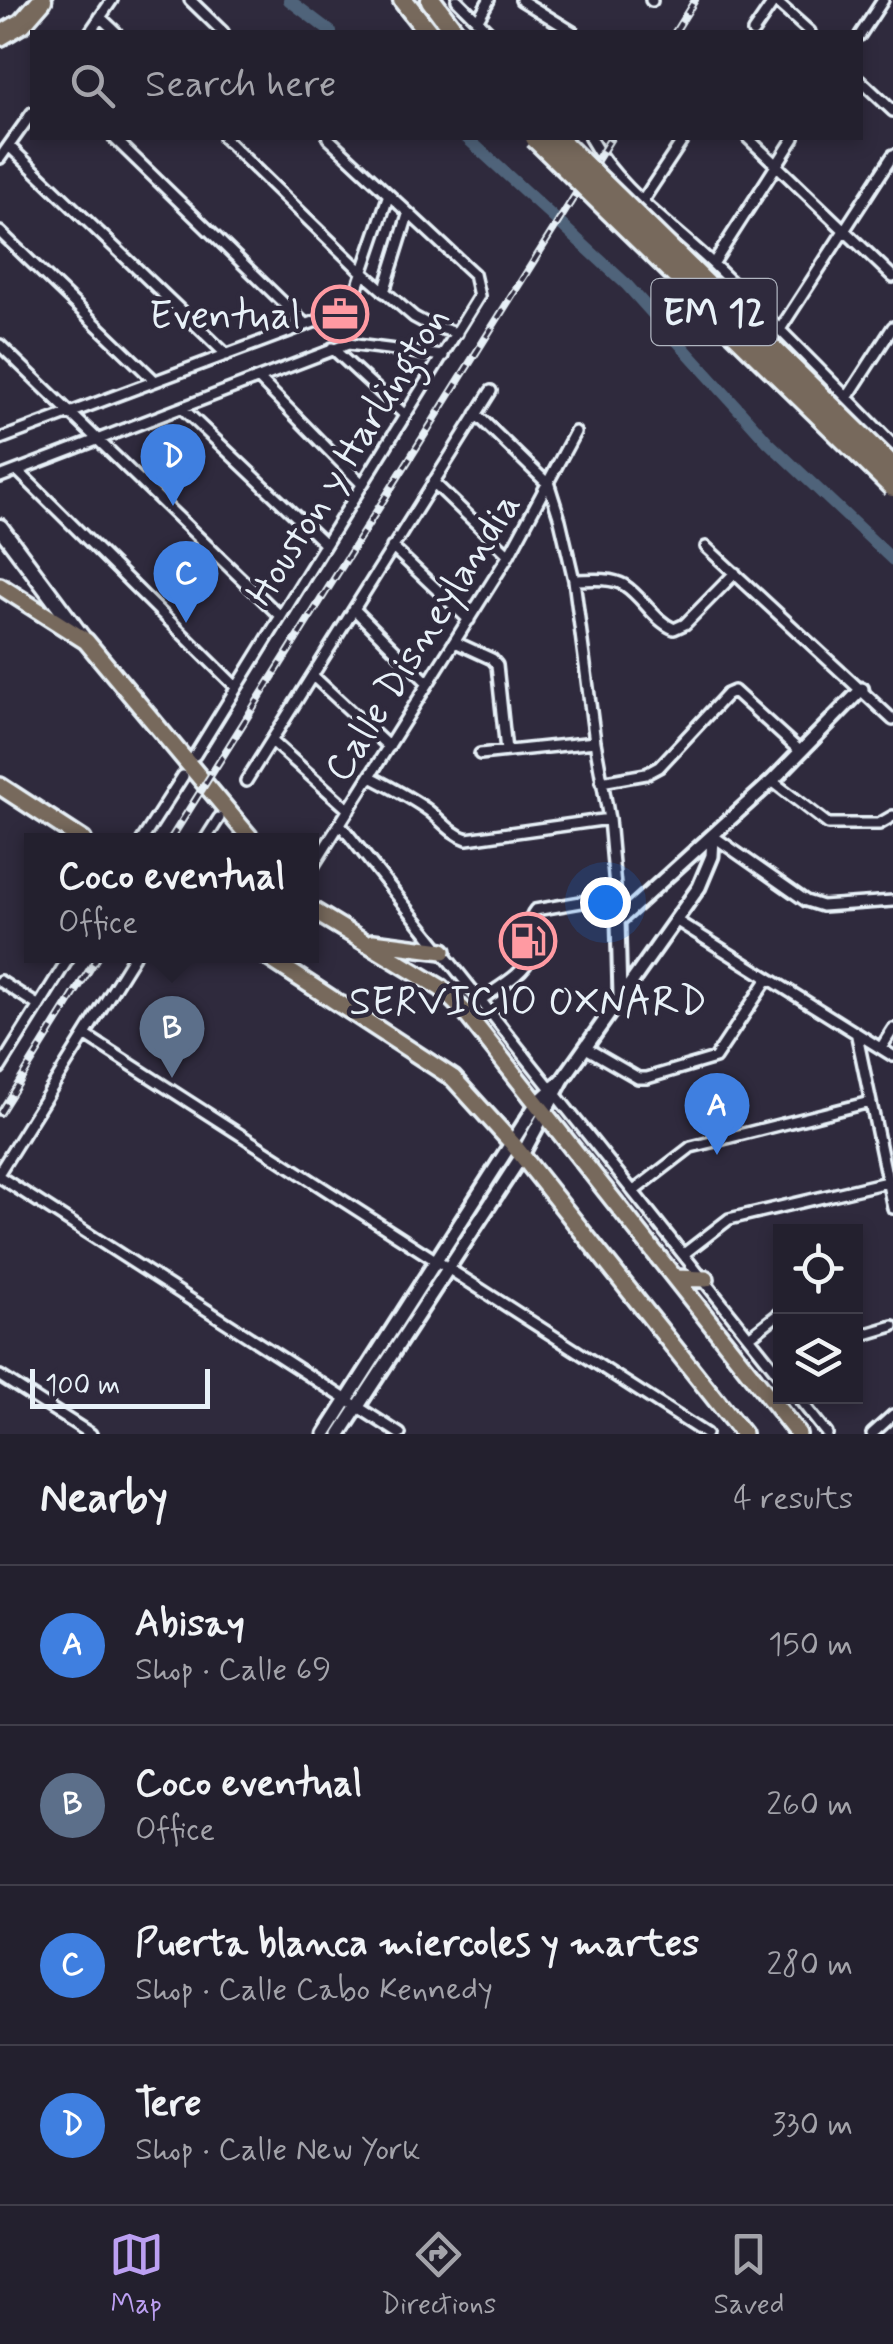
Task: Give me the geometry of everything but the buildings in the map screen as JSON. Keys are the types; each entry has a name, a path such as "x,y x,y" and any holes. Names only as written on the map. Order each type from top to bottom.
{"highway":[{"path":"0,36 22,23 42,0"},
{"path":"389,0 404,18 422,26"},
{"path":"402,0 422,26"},
{"path":"431,0 454,30"},
{"name":"EM 12","path":"537,140 893,487"},
{"name":"EM 12","path":"559,140 893,467"}],"main road":[{"path":"0,526 86,641 246,833"},
{"path":"0,586 86,641"},
{"path":"0,786 73,833"},
{"path":"319,914 441,988 464,1010 798,1434"},
{"path":"364,940 443,952"},
{"path":"277,963 453,1078 516,1150 743,1434"},
{"path":"675,1278 706,1279"}],"street":[{"path":"91,30 112,0"},
{"path":"190,0 221,30"},
{"path":"457,0 487,30"},
{"path":"477,21 489,0"},
{"path":"521,0 571,30"},
{"path":"754,30 775,0 808,30"},
{"path":"863,30 883,0"},
{"path":"100,18 114,30"},
{"path":"863,83 893,111"},
{"path":"0,158 30,116"},
{"path":"116,140 306,325"},
{"path":"226,140 384,292 422,322 457,333"},
{"path":"330,140 408,215 384,292"},
{"path":"591,140 600,156 643,200 893,444"},
{"path":"643,200 683,140"},
{"path":"750,140 893,277"},
{"path":"712,264 793,140"},
{"path":"9,146 227,355"},
{"path":"780,331 893,155"},
{"path":"0,439 350,308 388,197"},
{"name":"Houston y Harlington","path":"195,756 324,543 476,305 479,288 474,274 408,215"},
{"path":"0,232 155,381"},
{"path":"848,398 893,327"},
{"path":"0,477 332,348 355,344 443,356"},
{"path":"0,345 280,616"},
{"path":"332,348 405,415"},
{"path":"259,379 362,484"},
{"path":"246,781 491,390"},
{"path":"183,408 324,543"},
{"path":"476,414 549,485 574,580 594,742 609,819 620,996"},
{"name":"Calle Disneylandia","path":"319,857 508,555 575,432"},
{"path":"18,471 236,687"},
{"path":"433,482 508,555"},
{"path":"392,546 468,620"},
{"path":"706,547 893,720"},
{"path":"574,580 623,585 674,629 685,624 735,573"},
{"path":"355,610 428,683"},
{"path":"454,642 497,665 506,751"},
{"path":"314,676 388,747"},
{"path":"618,921 772,781 862,688"},
{"path":"601,782 659,768 734,691 801,752"},
{"path":"273,742 349,810"},
{"path":"480,754 594,742"},
{"path":"146,833 183,776"},
{"path":"370,777 407,796 457,836 467,839 609,819"},
{"path":"772,781 828,824 879,824 893,816"},
{"path":"209,833 219,818"},
{"path":"340,824 636,1190 773,1367"},
{"path":"713,836 806,901 822,906 893,901"},
{"path":"325,1434 353,1403 448,1269 542,1109 677,922 705,874 712,856 713,836"},
{"path":"482,999 524,966 530,956 529,920 535,910 616,896"},
{"path":"677,922 893,1056"},
{"path":"0,1068 66,963"},
{"path":"130,963 0,1174 400,1434"},
{"path":"586,1048 638,1078 715,1058 767,980"},
{"path":"0,982 38,1006"},
{"path":"881,1048 893,1029"},
{"path":"84,1034 706,1434"},
{"path":"857,1036 893,1208"},
{"path":"497,1052 514,1039"},
{"path":"636,1190 691,1147 870,1102"},
{"path":"340,1434 353,1403 435,1261 516,1150"},
{"path":"685,1252 729,1219 887,1182"},
{"path":"749,1337 779,1314"},
{"path":"863,1335 893,1326"},
{"path":"0,1376 91,1434"},
{"path":"803,1404 827,1434"},
{"path":"872,1434 893,1415"}],"waterway":[{"path":"289,0 328,30"},
{"path":"469,140 626,284 768,442 893,560"}],"railway":[{"path":"676,30 695,0"},
{"path":"174,833 610,140"},
{"path":"0,1113 94,963"}],"place":[{"name":"Eventual","path":"340,314"},
{"name":"Tere","path":"173,506"},
{"name":"Puerta blanca miercoles y martes","path":"186,623"},
{"name":"SERVICIO OXNARD","path":"528,941"},
{"name":"Coco eventual","path":"172,1078"},
{"name":"Abisay","path":"717,1155"}]}
